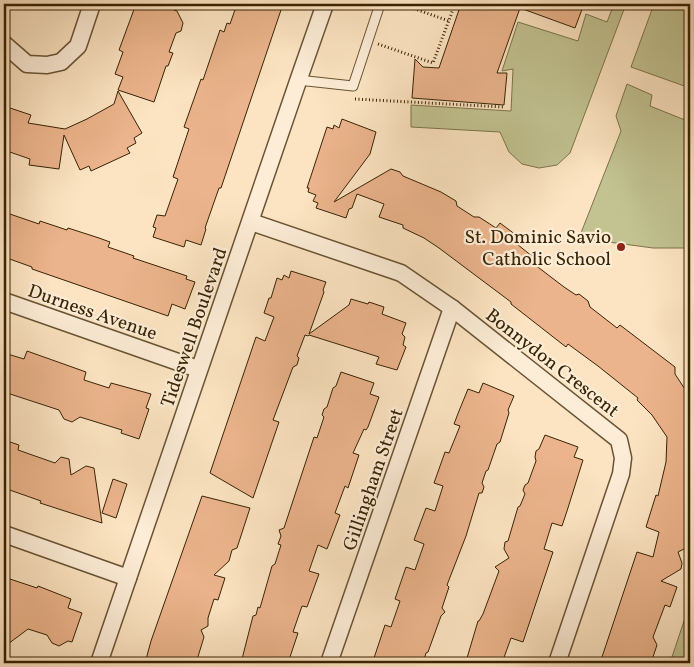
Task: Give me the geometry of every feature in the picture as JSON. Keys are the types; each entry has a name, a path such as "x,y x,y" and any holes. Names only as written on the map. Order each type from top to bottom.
{"street":[{"path":"4,44 27,64 47,65 61,62 78,46 92,4"},
{"name":"Tideswell Boulevard","path":"99,663 198,369 251,222 325,4"},
{"name":"Bonnydon Crescent","path":"251,222 401,273 452,308 619,440 622,458 621,474 557,663"},
{"name":"Durness Avenue","path":"4,301 198,369"},
{"name":"Gillingham Street","path":"329,663 452,308"},
{"path":"4,534 128,578"}],"lane":[{"path":"298,80 352,86 380,4"}],"path":[{"path":"401,4 448,21"},
{"path":"368,40 434,63 454,4"},
{"path":"348,99 376,102 503,107"}],"green space":[{"path":"614,4 626,4 570,153 557,165 539,168 522,164 509,152 500,132 411,127 411,105 511,111 513,69 502,71 518,22 578,41 586,14 607,22"},
{"path":"654,4 690,4 690,88 631,67"},
{"path":"627,84 652,95 650,106 690,122 690,248 653,248 579,238 621,131 616,116"},
{"path":"690,603 690,663 670,663"}],"building":[{"path":"136,4 158,4 177,11 183,23 181,31 176,33 169,52 173,53 168,66 166,66 154,102 118,90 123,77 115,74 123,52 119,50"},
{"path":"237,4 283,4 221,188 219,188 205,228 201,245 186,240 184,247 153,237 156,228 153,227 157,215 165,216 178,179 173,177 189,129 184,127 220,30 224,32 227,23 230,24"},
{"path":"461,4 584,4 575,28 520,8 497,73 507,73 504,105 412,98 415,59 423,67 439,68"},
{"path":"118,91 142,133 134,138 136,143 127,148 130,153 91,171 89,166 80,170 64,135 59,169 29,165 30,159 4,150 4,106 31,115 28,123 65,129 114,104"},
{"path":"342,119 376,132 370,154 334,202 391,169 400,172 403,176 441,192 456,201 457,206 474,217 479,217 496,228 500,223 516,235 512,240 533,257 530,261 564,287 576,295 579,294 588,301 590,307 617,328 620,325 675,367 675,374 690,397 690,541 688,547 678,552 682,563 681,569 661,581 677,587 670,607 665,605 653,637 657,645 651,663 600,663 637,552 653,557 659,532 646,527 656,495 658,496 666,462 667,437 652,415 637,400 638,398 598,366 568,344 566,347 511,304 511,302 439,248 403,228 403,225 379,217 384,204 357,194 346,218 316,208 318,203 313,201 316,195 308,192 309,188 307,188 327,127 333,129 334,125 339,128"},
{"path":"4,212 39,224 40,221 99,238 110,242 108,247 134,256 133,258 187,276 186,279 195,282 185,309 172,304 168,316 32,269 32,267 4,257"},
{"path":"291,271 326,282 309,334 349,305 351,299 384,307 382,314 406,323 402,334 405,337 403,345 406,347 397,370 376,364 379,357 305,335 297,356 299,358 297,365 293,367 273,420 279,422 253,498 210,473 256,337 265,341 274,317 264,313 277,278 282,280 284,275 289,278"},
{"path":"27,351 86,372 84,380 109,388 111,383 151,394 146,408 149,409 139,439 121,433 122,430 80,417 72,422 64,419 59,410 4,392 4,353 24,359"},
{"path":"341,372 374,383 370,394 379,397 368,427 366,430 364,429 353,453 359,455 348,488 345,486 335,513 340,515 327,549 318,545 309,571 319,574 307,607 302,606 293,632 298,633 288,663 241,663 253,616 256,615 258,607 260,608 272,566 275,564 281,545 278,544 281,536 279,530 284,528 314,437 317,438 324,417 322,415 324,409 327,407"},
{"path":"483,383 514,396 508,410 509,413 500,442 497,444 482,483 484,487 482,493 479,493 466,536 447,585 449,587 442,608 445,612 441,616 423,663 390,663 374,658 385,625 391,627 400,601 395,599 406,567 415,570 424,544 414,540 426,508 435,511 443,486 434,483 445,452 449,453 460,426 454,424 459,411 468,389 479,393"},
{"path":"545,435 578,447 574,457 583,460 567,511 562,526 552,523 544,549 553,552 523,642 511,638 502,663 471,663 467,658 478,621 483,614 499,571 495,567 509,558 504,549 505,542 508,541 518,507 525,494 523,490 528,483 536,461 536,451 539,449"},
{"path":"4,440 19,445 18,450 55,463 61,457 69,459 71,475 86,466 94,468 102,523 40,503 41,501 4,488"},
{"path":"113,479 127,484 116,518 102,513"},
{"path":"202,496 250,508 237,548 232,550 229,561 214,575 225,578 218,600 214,599 208,618 208,626 201,630 204,637 196,663 145,663 151,641"},
{"path":"4,577 37,588 38,586 71,599 68,608 82,613 72,642 68,641 59,646 52,643 47,635 28,629 4,647"}],"place":[{"name":"St. Dominic Savio Catholic School","path":"621,247"}]}
